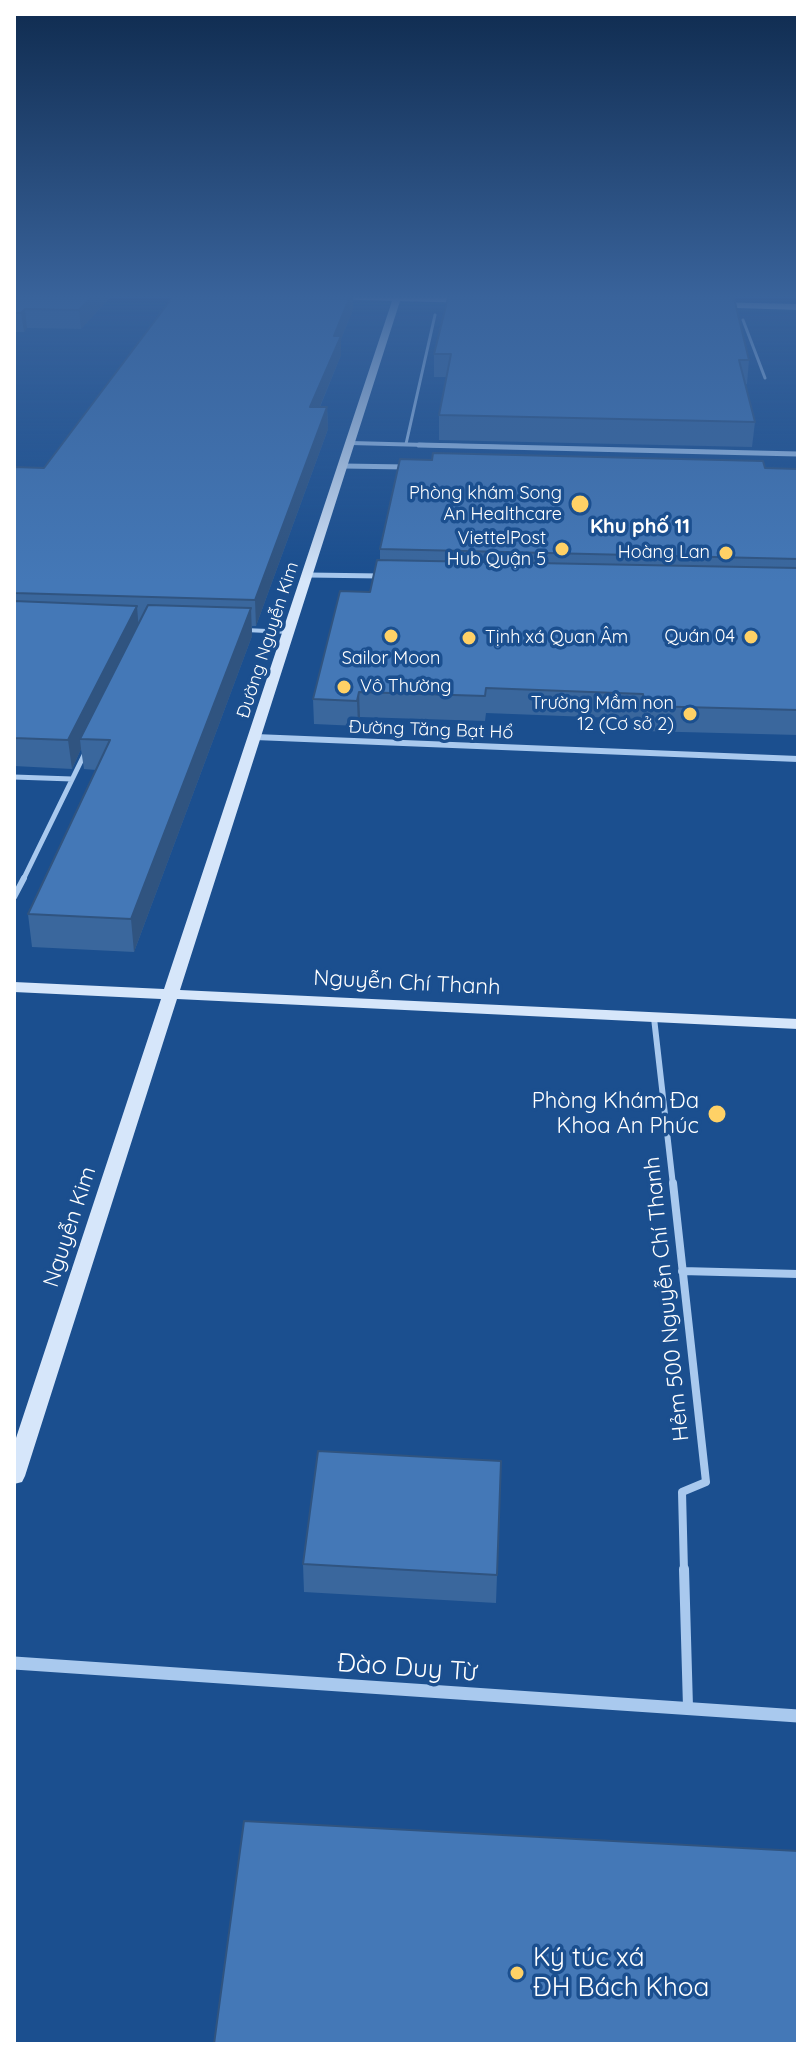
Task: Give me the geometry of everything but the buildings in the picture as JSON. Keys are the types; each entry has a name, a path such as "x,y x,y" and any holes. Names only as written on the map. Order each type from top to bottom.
{"street":[{"name":"Đường Nguyễn Kim","path":"172,994 368,390"},
{"path":"351,443 798,454"},
{"path":"343,466 421,468"},
{"path":"308,575 387,576"},
{"name":"Đường Tăng Bạt Hổ","path":"255,737 798,759"},
{"name":"Nguyễn Chí Thanh","path":"14,987 798,1024"},
{"name":"Nguyễn Kim","path":"14,1476 172,994"},
{"name":"Đào Duy Từ","path":"14,1663 798,1716"}],"lane":[{"path":"406,444 418,390"},
{"path":"239,630 289,632"},
{"path":"14,897 85,752"},
{"path":"14,777 72,779"},
{"name":"Hẻm 500 Nguyễn Chí Thanh","path":"654,1018 706,1482 682,1492 688,1709"},
{"path":"682,1271 798,1274"}],"place":[{"name":"Phòng khám Song An Healthcare","path":"580,504"},
{"name":"ViettelPost Hub Quận 5","path":"562,549"},
{"name":"Hoàng Lan","path":"726,553"},
{"name":"Sailor Moon","path":"391,636"},
{"name":"Quán 04","path":"751,637"},
{"name":"Tịnh xá Quan Âm","path":"469,638"},
{"name":"Vô Thường","path":"344,687"},
{"name":"Trường Mầm non 12 (Cơ sở 2)","path":"690,714"},
{"name":"Phòng Khám Đa Khoa An Phúc","path":"717,1114"},
{"name":"Ký túc xá ĐH Bách Khoa","path":"517,1973"}],"district":[{"name":"Khu phố 11","path":"640,527"}]}
